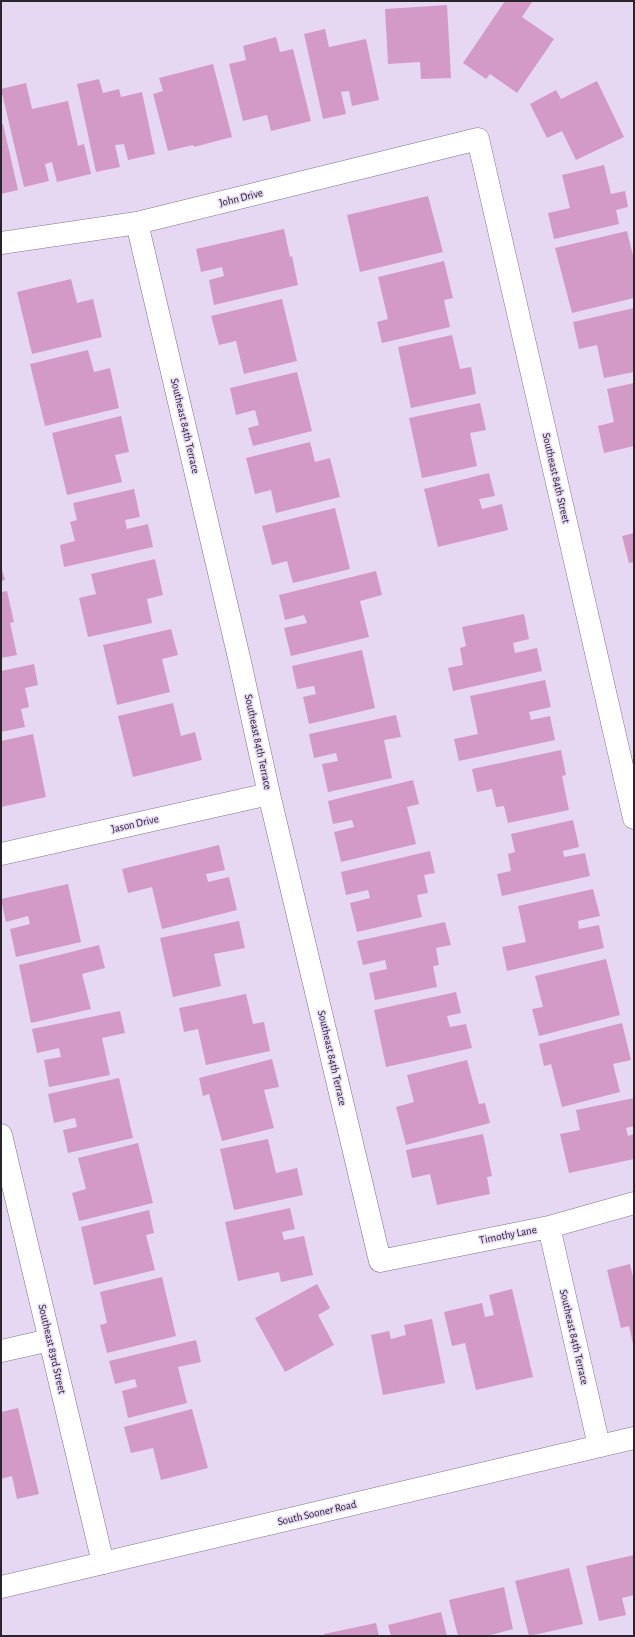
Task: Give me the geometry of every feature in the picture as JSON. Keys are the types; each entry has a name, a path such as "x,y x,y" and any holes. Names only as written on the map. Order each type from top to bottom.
{"street":[{"name":"John Drive","path":"1,243 137,223 478,139"},
{"name":"Southeast 84th Street","path":"478,139 634,818"},
{"name":"Southeast 84th Terrace","path":"137,223 240,662 269,794 380,1261"},
{"name":"Jason Drive","path":"1,854 269,794"},
{"name":"Southeast 83rd Street","path":"1,1135 103,1563"},
{"name":"Timothy Lane","path":"380,1261 549,1227 634,1203"},
{"name":"Southeast 84th Terrace","path":"549,1227 599,1446"},
{"path":"1,1351 50,1340"},
{"name":"South Sooner Road","path":"1,1587 634,1438"}],"building":[{"path":"505,1 532,2 522,17 554,39 517,93 490,74 486,79 463,63"},
{"path":"447,5 451,78 421,79 420,62 388,64 385,9"},
{"path":"325,29 329,47 366,39 379,100 352,106 349,91 341,92 346,114 323,119 304,34"},
{"path":"276,37 280,52 293,49 311,121 271,131 267,115 243,121 229,64 246,60 243,46"},
{"path":"213,64 232,137 194,147 193,145 168,151 153,94 163,91 159,78"},
{"path":"99,79 103,93 119,89 121,97 142,92 155,154 128,160 124,144 115,145 120,167 96,172 77,84"},
{"path":"597,81 624,137 576,160 562,131 547,138 530,104 556,90 561,99"},
{"path":"26,83 32,109 68,101 78,146 84,144 91,174 57,182 52,162 45,164 49,181 24,187 1,89"},
{"path":"1,124 3,124 18,190 1,194"},
{"path":"604,165 611,194 625,191 628,207 616,210 619,224 554,239 548,213 570,208 562,175"},
{"path":"428,196 443,252 360,272 347,215"},
{"path":"284,229 290,257 292,256 298,285 214,305 209,280 224,276 222,267 201,272 196,249"},
{"path":"627,231 634,260 634,298 572,313 555,248"},
{"path":"444,261 453,298 444,300 450,327 382,343 377,322 388,319 378,277"},
{"path":"71,279 77,303 93,299 102,337 32,354 17,292"},
{"path":"282,299 297,361 244,374 236,341 219,345 211,316"},
{"path":"634,308 634,372 604,378 597,345 579,349 573,322"},
{"path":"452,335 460,369 471,367 476,394 411,408 398,347"},
{"path":"88,350 94,372 110,368 119,408 45,426 30,364"},
{"path":"297,372 312,431 253,446 248,428 259,425 255,410 236,415 230,388"},
{"path":"634,383 634,446 604,453 598,426 614,422 607,389"},
{"path":"480,403 486,430 470,433 477,466 422,478 409,418"},
{"path":"121,416 129,452 115,455 122,482 67,495 52,433"},
{"path":"310,442 315,462 330,458 340,497 276,513 271,490 255,494 246,458"},
{"path":"489,473 495,496 479,499 482,509 502,504 508,530 438,547 424,489"},
{"path":"134,489 140,517 125,520 127,529 148,524 153,547 64,567 60,545 75,541 70,522 77,520 73,503"},
{"path":"335,508 350,569 293,583 287,561 272,565 262,526"},
{"path":"634,533 634,562 629,563 622,536"},
{"path":"155,559 163,595 147,599 152,623 88,637 79,598 96,594 91,574"},
{"path":"1,566 5,580 1,581"},
{"path":"376,571 382,595 360,601 369,637 291,656 284,628 307,623 304,615 285,620 279,595"},
{"path":"7,591 14,622 10,623 17,655 1,658 1,592"},
{"path":"524,614 529,639 513,643 515,653 537,648 542,671 453,691 448,668 463,665 460,648 466,646 462,627"},
{"path":"171,629 178,655 162,659 170,692 117,705 103,645"},
{"path":"362,650 375,708 309,724 303,697 316,694 314,686 297,689 292,666"},
{"path":"34,664 38,685 25,688 29,707 21,709 25,727 1,732 1,671"},
{"path":"545,680 551,707 529,712 531,720 550,716 555,740 459,761 454,739 478,734 470,696"},
{"path":"173,703 181,736 195,732 202,760 133,777 118,716"},
{"path":"396,715 401,737 384,740 392,778 328,792 322,764 338,761 336,753 314,758 309,734"},
{"path":"33,734 46,797 1,807 1,741"},
{"path":"561,750 566,775 562,776 569,810 508,823 504,806 496,807 492,789 477,792 472,769"},
{"path":"413,780 419,804 407,807 416,844 341,862 334,832 354,827 352,820 333,824 328,801"},
{"path":"573,820 579,847 563,851 564,857 585,853 590,876 502,896 497,874 511,871 508,854 515,852 511,834"},
{"path":"219,845 225,870 206,874 208,882 229,877 237,910 162,929 152,887 128,893 122,869"},
{"path":"430,851 435,873 424,875 428,893 417,895 422,917 357,932 350,903 370,898 368,890 346,895 341,872"},
{"path":"68,884 81,942 16,957 10,929 30,924 28,916 6,922 1,899"},
{"path":"593,889 600,916 578,921 579,929 599,925 604,948 507,971 502,947 526,942 518,906"},
{"path":"239,921 245,948 214,954 221,986 173,997 160,938"},
{"path":"445,922 451,945 436,948 439,965 433,966 437,987 375,1000 369,973 387,969 385,960 363,965 357,941"},
{"path":"99,945 105,968 82,974 91,1009 31,1023 19,965"},
{"path":"606,959 620,1015 539,1036 532,1009 543,1007 535,976"},
{"path":"456,992 461,1013 447,1016 450,1027 466,1024 472,1048 386,1067 374,1010"},
{"path":"246,994 253,1024 264,1022 270,1051 206,1065 198,1029 184,1032 179,1008"},
{"path":"120,1011 125,1033 102,1038 110,1075 49,1087 44,1060 61,1057 59,1048 37,1053 32,1029"},
{"path":"622,1023 631,1060 613,1064 620,1092 562,1107 551,1064 544,1066 539,1044"},
{"path":"272,1059 279,1087 264,1090 274,1128 222,1141 209,1094 203,1096 199,1078"},
{"path":"467,1060 479,1104 485,1103 490,1123 406,1145 396,1107 414,1102 407,1075"},
{"path":"119,1078 133,1138 68,1153 63,1130 77,1127 75,1118 54,1123 48,1094"},
{"path":"634,1098 634,1126 626,1128 628,1136 634,1134 634,1159 569,1173 560,1134 580,1130 576,1110"},
{"path":"483,1134 492,1176 487,1177 490,1194 437,1205 430,1174 412,1178 406,1150"},
{"path":"268,1139 276,1173 297,1168 303,1195 234,1210 220,1149"},
{"path":"138,1143 153,1203 79,1221 72,1193 86,1189 78,1158"},
{"path":"290,1208 295,1229 282,1232 284,1240 304,1236 313,1275 281,1282 279,1272 238,1281 225,1222"},
{"path":"149,1210 154,1233 146,1235 155,1270 94,1285 81,1227"},
{"path":"630,1264 634,1281 633,1344 629,1326 621,1328 607,1270"},
{"path":"162,1277 176,1336 107,1353 100,1325 107,1323 100,1292"},
{"path":"317,1284 330,1308 318,1315 334,1345 285,1372 255,1318"},
{"path":"512,1289 533,1377 476,1390 465,1343 452,1346 444,1312 482,1303 485,1317 494,1315 489,1295"},
{"path":"432,1319 445,1383 383,1395 371,1335 389,1331 391,1339 406,1335 404,1325"},
{"path":"196,1340 201,1362 178,1367 187,1403 128,1418 122,1391 137,1387 135,1379 115,1384 109,1361"},
{"path":"18,1408 39,1494 17,1499 12,1476 1,1479 1,1412"},
{"path":"192,1409 208,1468 161,1480 153,1448 131,1453 124,1427"},
{"path":"634,1555 634,1595 622,1598 626,1615 599,1621 586,1566"},
{"path":"569,1568 583,1624 529,1636 515,1581"},
{"path":"504,1587 513,1629 487,1636 458,1636 449,1600"},
{"path":"441,1612 447,1636 391,1636 388,1625"},
{"path":"376,1623 379,1636 324,1636 324,1634"}]}
